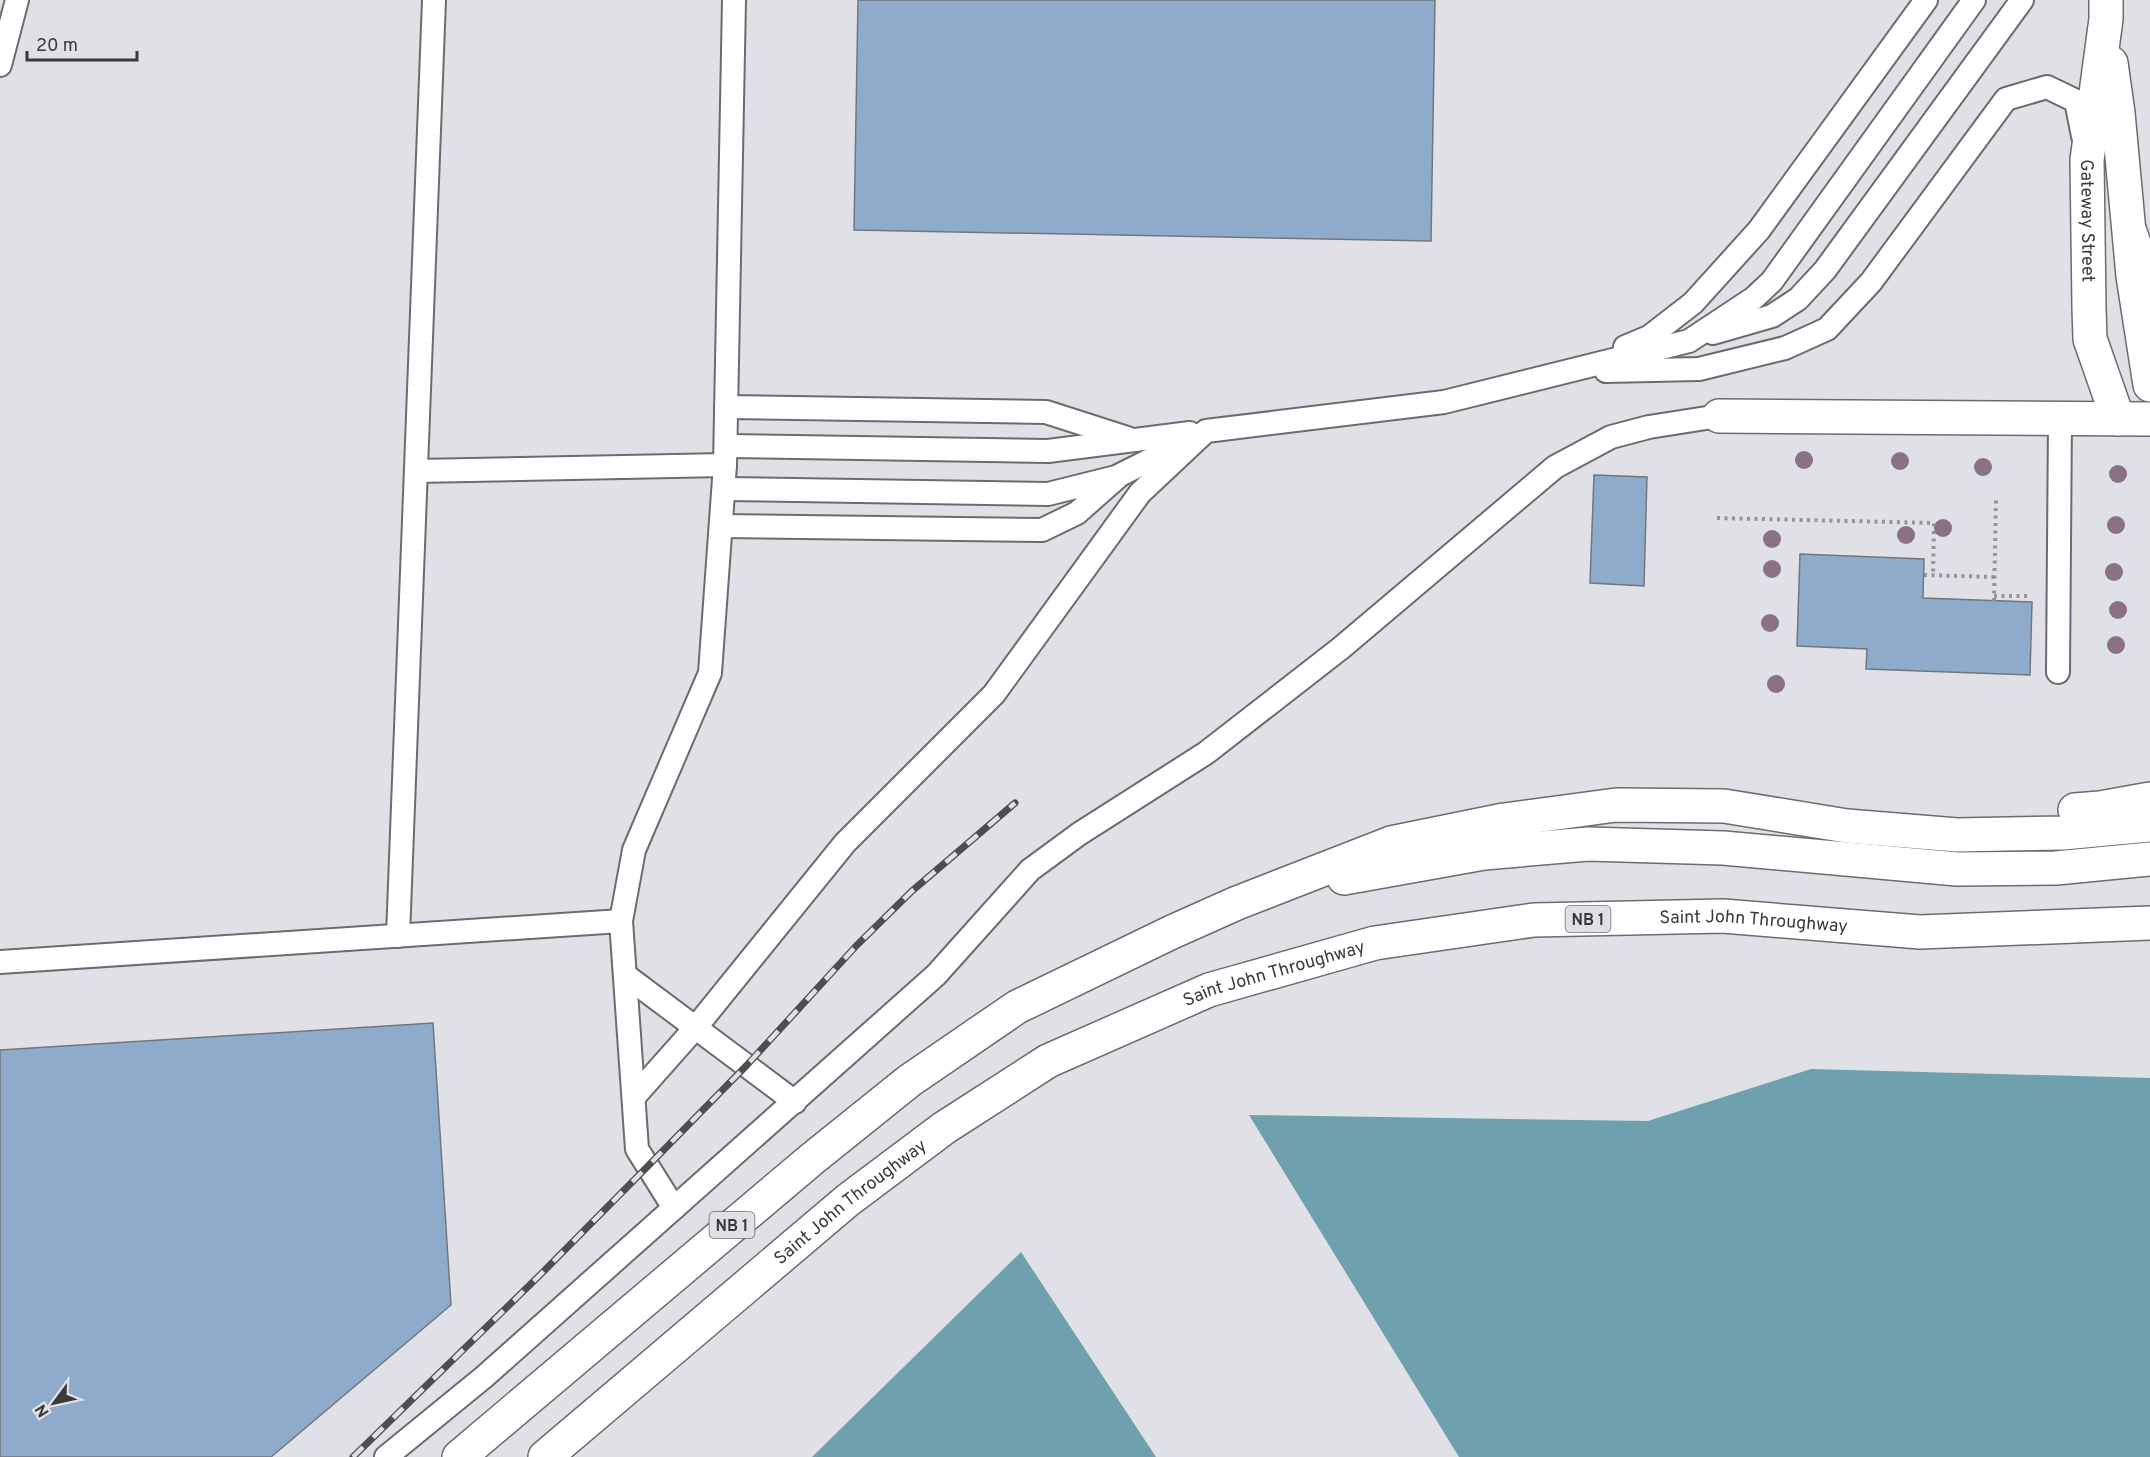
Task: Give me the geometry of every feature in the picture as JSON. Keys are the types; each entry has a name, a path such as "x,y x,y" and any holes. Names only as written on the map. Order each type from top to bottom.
{"main road":[{"name":"Gateway Street","path":"2106,10 2087,160 2090,339 2118,419"},
{"name":"Gateway Street","path":"2106,10 2133,276 2150,385"},
{"path":"2130,232 2150,289"},
{"path":"1719,416 2150,419"},
{"path":"1724,806 1874,807 2001,815 2100,808 2150,800"},
{"name":"NB 1","path":"459,1457 812,1159 909,1081 1017,1007 1237,903 1391,843 1504,820 1616,805 1724,806 1847,826 1957,835 2063,833 2150,825"},
{"name":"NB 1","path":"1237,903 1371,872 1484,853 1588,844 1723,848 1957,869 2056,868 2150,859"},
{"name":"Saint John Throughway","path":"545,1457 848,1200 944,1128 1048,1061 1209,990 1375,943 1534,921 1723,916 1920,932 2150,923"}],"lane":[{"path":"0,65 17,0"},
{"path":"398,936 434,0"},
{"path":"674,1208 638,1149 621,921 634,850 710,674 724,489 734,0"},
{"path":"1568,372 1649,336 1693,303 1759,230 1926,0"},
{"path":"1689,340 1754,298 1772,281 1974,0"},
{"path":"416,471 725,456 1048,451 1444,402 1568,372 1772,316 1798,299 1825,270 2022,0"},
{"path":"1568,372 1699,369 1785,348 1827,329 1871,282 2006,99 2047,87 2076,101 2087,160"},
{"path":"726,407 1046,412 1134,440"},
{"path":"386,1457 484,1377 936,975 1030,870 1079,834 1206,753 1341,648 1555,467 1611,437 1649,427 1719,416"},
{"path":"2058,672 2060,418"},
{"path":"721,526 1042,530 1077,513 1120,476 1206,431"},
{"path":"634,1096 696,1027 845,843 994,694 1140,493 1206,431"},
{"path":"724,489 1048,494 1120,476"},
{"path":"0,962 621,921"},
{"path":"625,975 795,1102"}],"path":[{"path":"1994,601 1996,498"},
{"path":"1717,519 1934,523 1933,574"},
{"path":"1924,574 1994,577"}],"water":[{"path":"1811,1069 2150,1078 2150,1457 1459,1457 1249,1115 1648,1121"},
{"path":"1021,1252 1156,1457 812,1457"}],"building":[{"path":"858,0 1435,0 1431,241 854,230"},
{"path":"1594,475 1647,477 1644,586 1590,583"},
{"path":"1800,554 1924,559 1923,598 2032,602 2030,675 1866,669 1867,649 1797,646"},
{"path":"433,1023 451,1305 271,1457 0,1457 0,1050"}],"railway":[{"path":"353,1457 648,1166 747,1065 857,945 912,891 1015,803"}]}
